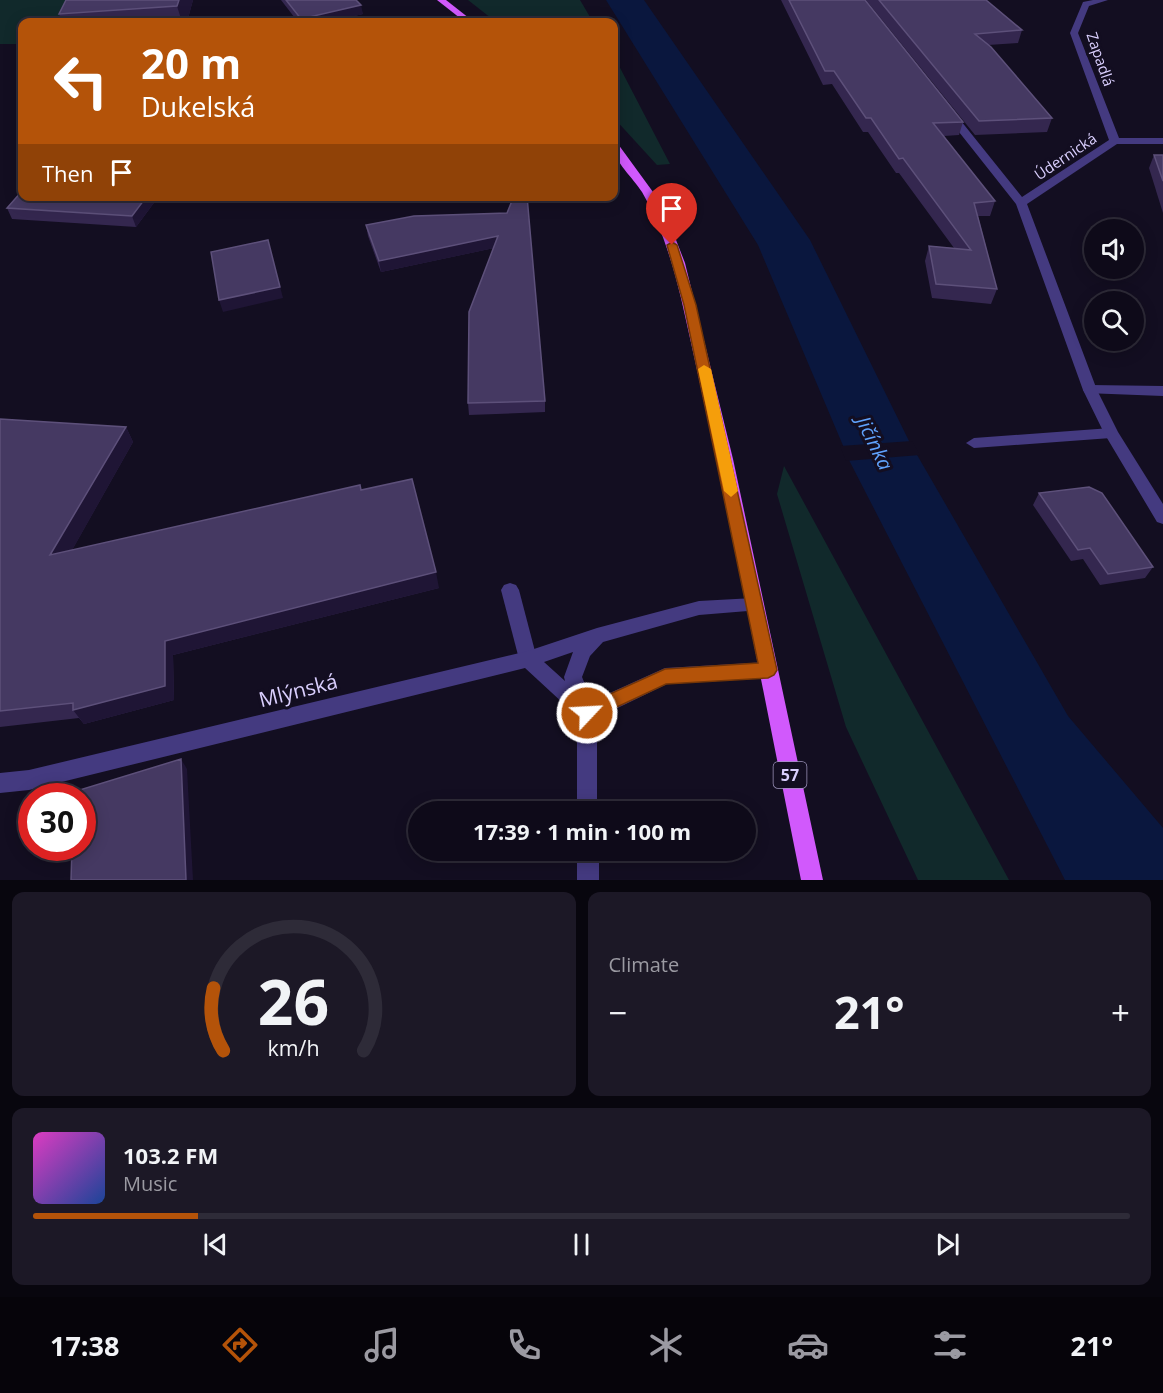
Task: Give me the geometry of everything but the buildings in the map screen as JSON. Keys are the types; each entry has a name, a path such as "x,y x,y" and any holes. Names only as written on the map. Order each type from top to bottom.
{"main road":[{"path":"441,0 465,18"},
{"name":"57","path":"618,152 647,192 679,263 725,459 812,880"}],"street":[{"name":"Zapadlá","path":"1104,0 1086,4 1074,33 1115,141"},
{"path":"940,102 1021,203 1090,390 1111,433 1163,518"},
{"name":"Údernická","path":"1021,203 1115,141 1163,141"},
{"path":"1090,390 1163,391"},
{"path":"974,443 1111,433"},
{"path":"510,590 528,659 587,713"},
{"name":"Mlýnská","path":"0,783 29,780 528,659 597,636 699,608 754,605"},
{"path":"587,801 587,713 573,677 582,652 597,636"},
{"path":"587,713 665,676 768,670"},
{"path":"588,861 588,880"}],"green space":[{"path":"0,0 88,0 70,18 18,18 18,44 0,44"},
{"path":"468,0 580,0 591,18 491,18"},
{"path":"618,65 670,164 657,165 618,122"},
{"path":"784,466 1009,880 918,880 846,727 777,494"}],"water":[{"name":"Jičínka","path":"606,0 644,0 810,240 909,441 1068,716 1163,828 1163,880 1065,880 850,462 758,245"}],"pier":[{"path":"912,441 920,455 846,461 840,446"}],"slow traffic":[{"path":"704,369 731,491"}],"route":[{"path":"587,713 665,676 768,670 725,459 690,305 672,245"}]}
